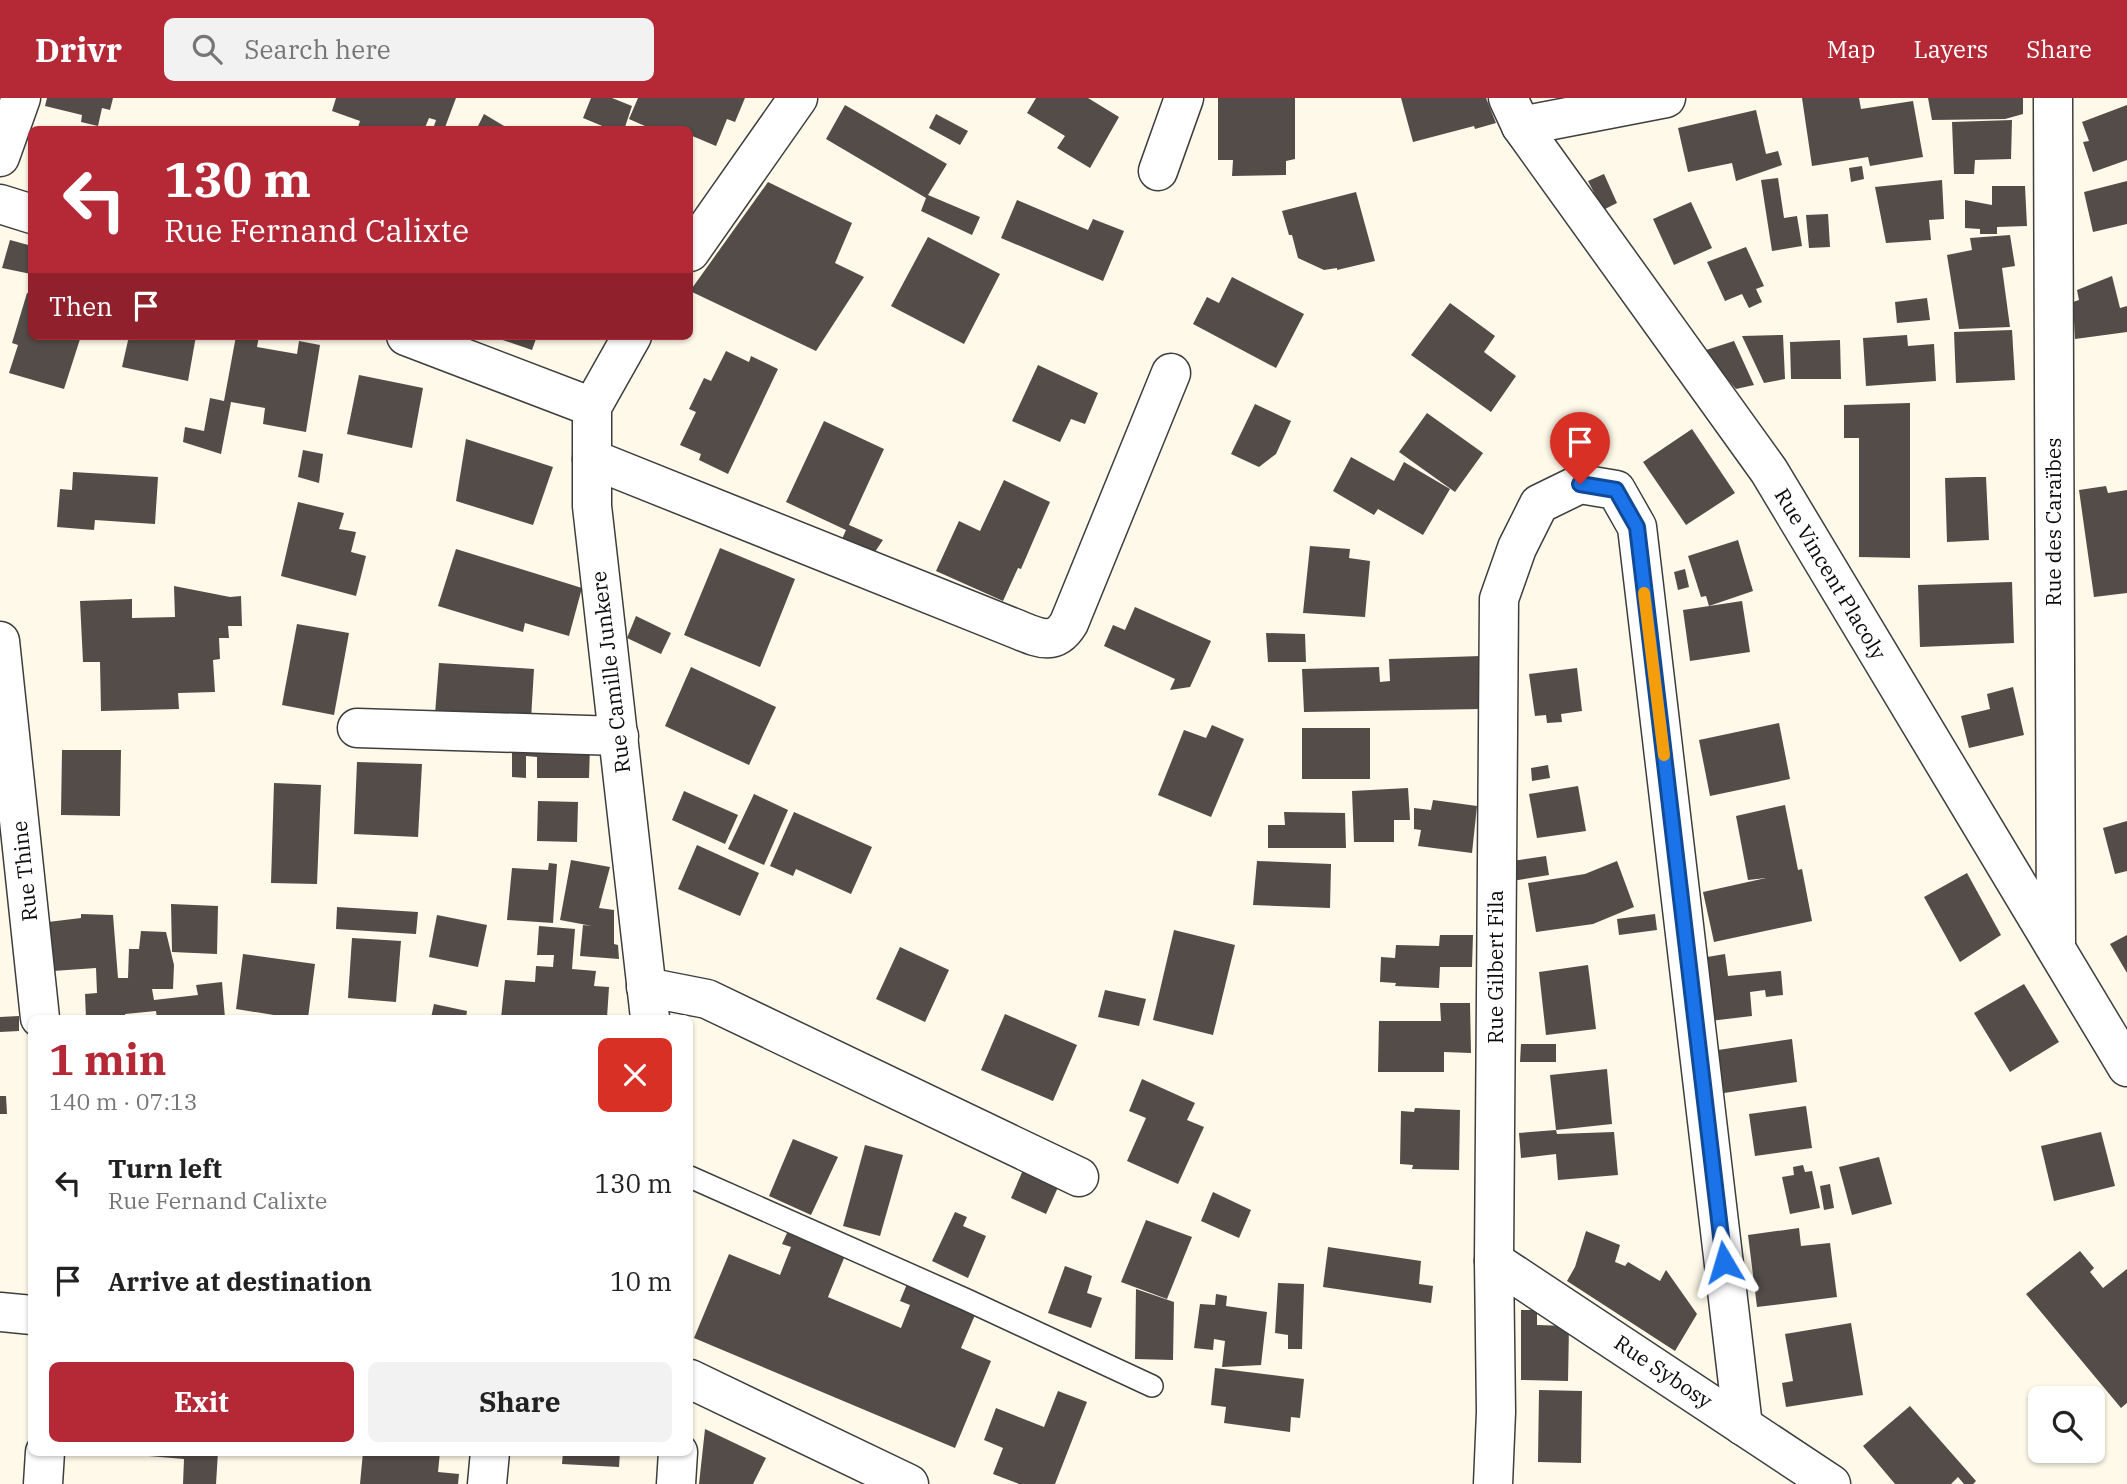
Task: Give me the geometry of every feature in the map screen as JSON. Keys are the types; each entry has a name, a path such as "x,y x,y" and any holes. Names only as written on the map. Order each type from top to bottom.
{"street":[{"path":"0,158 21,98"},
{"path":"693,248 798,98"},
{"path":"1158,171 1184,98"},
{"path":"1515,112 1666,98"},
{"name":"Rue des Caraïbes","path":"2053,98 2056,946"},
{"name":"Rue Vincent Placoly","path":"1515,112 1769,471 2127,1067"},
{"path":"0,204 28,213"},
{"path":"416,340 592,407"},
{"name":"Rue Camille Junkere","path":"630,340 592,407 592,506 648,1003"},
{"path":"592,459 1023,632 1041,639 1052,638 1062,634 1069,623 1171,373"},
{"name":"Rue Gilbert Fila","path":"1493,1484 1496,1412 1494,1261 1499,599 1517,548 1539,504 1580,484 1616,490 1637,527 1743,1426"},
{"name":"Rue Thine","path":"0,640 40,1015"},
{"path":"357,728 619,736"},
{"path":"648,1003 707,999 1079,1177"},
{"name":"Rue Sybosy","path":"1494,1261 1831,1484"},
{"path":"0,1312 28,1315"},
{"path":"693,1380 909,1484"},
{"path":"43,1484 45,1456"},
{"path":"487,1484 490,1456"},
{"path":"676,1484 678,1456"}],"lane":[{"path":"693,1178 1152,1385"}],"building":[{"path":"47,98 113,98 110,110 102,108 98,126 81,122 82,115 45,106"},
{"path":"336,98 456,98 446,126 434,126 436,120 429,118 426,126 358,126 360,121 332,111"},
{"path":"591,98 612,98 632,106 625,126 602,126 583,118"},
{"path":"638,98 745,98 735,122 727,119 716,146 693,136 693,126 645,126 629,119"},
{"path":"1036,98 1088,98 1119,117 1090,168 1057,148 1065,136 1027,113"},
{"path":"1218,98 1295,98 1295,159 1286,161 1286,175 1232,176 1233,160 1218,160"},
{"path":"1401,98 1486,98 1496,123 1413,142"},
{"path":"1802,98 1859,98 1861,109 1913,101 1923,157 1870,166 1868,157 1812,166"},
{"path":"1928,98 2023,98 2023,114 2005,119 1932,120"},
{"path":"845,105 947,164 928,195 980,217 972,235 921,211 926,198 826,139"},
{"path":"2127,105 2127,160 2093,172 2083,142 2089,141 2082,122"},
{"path":"1756,110 1766,154 1778,151 1782,165 1736,181 1732,163 1688,172 1678,128"},
{"path":"484,114 504,126 478,126"},
{"path":"936,114 968,131 960,145 929,128"},
{"path":"2012,120 2011,159 1975,160 1974,174 1954,174 1952,122"},
{"path":"1862,166 1864,179 1851,182 1849,168"},
{"path":"1604,174 1617,203 1603,210 1588,181"},
{"path":"1778,178 1784,218 1797,216 1802,246 1772,251 1761,180"},
{"path":"1942,180 1944,219 1929,220 1931,240 1886,243 1875,187"},
{"path":"2127,181 2127,224 2093,232 2084,192"},
{"path":"768,182 852,223 835,263 864,277 816,351 693,292 693,287"},
{"path":"1992,186 2025,186 2027,226 1997,227 1997,234 1980,234 1980,229 1965,228 1965,200 1992,205"},
{"path":"1356,192 1375,261 1337,270 1324,270 1298,258 1282,211"},
{"path":"1017,200 1088,230 1093,219 1124,231 1103,281 1001,238"},
{"path":"1691,202 1712,248 1674,265 1653,219"},
{"path":"1828,214 1830,247 1809,248 1806,215"},
{"path":"2010,235 2015,266 2002,268 2010,327 1959,329 1947,255 1972,250 1970,238"},
{"path":"928,237 1000,274 964,344 891,306"},
{"path":"10,240 28,245 28,273 2,268"},
{"path":"1746,247 1764,286 1756,289 1762,302 1749,308 1742,294 1725,301 1707,262"},
{"path":"2112,276 2120,308 2127,306 2127,332 2075,339 2073,302 2079,300 2077,290"},
{"path":"1232,277 1304,314 1276,368 1193,324 1207,297 1219,303"},
{"path":"28,293 28,340 80,340 64,389 9,373 18,345 12,343"},
{"path":"1927,298 1930,320 1897,323 1895,302"},
{"path":"1450,303 1495,336 1484,352 1516,376 1491,412 1411,355"},
{"path":"2012,330 2015,380 1956,383 1954,332"},
{"path":"1783,335 1785,379 1764,383 1742,336"},
{"path":"1907,335 1908,346 1934,344 1936,381 1866,386 1863,338"},
{"path":"128,340 195,340 188,381 122,367"},
{"path":"235,340 258,340 257,347 297,354 299,341 320,345 306,432 263,424 265,408 231,402 221,454 183,442 185,427 204,431 210,398 224,401"},
{"path":"503,340 536,340 532,350"},
{"path":"1840,340 1841,379 1791,379 1790,342"},
{"path":"1734,341 1754,385 1736,389 1703,351"},
{"path":"726,351 749,362 751,356 778,369 728,474 699,460 701,454 680,445 696,412 689,409 704,378 711,381"},
{"path":"1038,365 1098,393 1085,424 1071,419 1060,442 1012,421"},
{"path":"359,375 423,388 412,448 347,434"},
{"path":"1910,403 1910,558 1859,557 1859,438 1844,438 1844,405"},
{"path":"1255,404 1291,421 1276,454 1259,467 1231,454"},
{"path":"1427,413 1483,453 1455,492 1399,452"},
{"path":"824,421 884,449 849,525 883,540 868,562 838,548 846,530 786,502"},
{"path":"1692,429 1735,493 1686,525 1643,462"},
{"path":"466,439 553,467 533,525 456,501"},
{"path":"303,450 323,454 319,483 298,477"},
{"path":"1351,457 1394,481 1404,462 1450,489 1423,535 1378,509 1374,515 1333,491"},
{"path":"73,472 158,477 155,524 95,520 94,530 57,527 60,489 72,490"},
{"path":"1986,477 1989,540 1947,542 1945,478"},
{"path":"1004,480 1050,502 1021,569 1018,568 1003,601 936,571 959,521 980,531"},
{"path":"2106,486 2108,493 2127,490 2127,593 2094,597 2079,490"},
{"path":"298,502 344,513 339,529 356,532 351,552 366,556 356,596 281,576"},
{"path":"1738,540 1753,591 1709,606 1706,596 1701,597 1688,556"},
{"path":"1310,546 1350,549 1349,558 1370,561 1365,617 1303,613"},
{"path":"720,548 795,579 760,667 684,635"},
{"path":"456,549 582,588 569,636 525,623 523,632 438,606"},
{"path":"1685,569 1689,587 1678,590 1674,572"},
{"path":"2012,582 2014,643 1920,647 1918,585"},
{"path":"174,586 230,597 241,596 242,626 228,626 229,638 219,638 220,659 213,660 215,692 178,693 179,709 101,711 100,662 83,662 80,601 132,599 132,618 175,617"},
{"path":"1742,601 1750,652 1690,661 1683,610"},
{"path":"1135,607 1211,641 1190,687 1170,690 1175,679 1104,646 1113,625 1125,630"},
{"path":"636,616 671,633 661,654 627,638"},
{"path":"297,624 349,633 334,715 282,705"},
{"path":"1266,633 1305,634 1306,662 1268,662"},
{"path":"1481,656 1481,709 1304,712 1302,669 1379,667 1380,682 1390,681 1389,659"},
{"path":"439,663 534,669 531,719 435,714"},
{"path":"691,667 776,707 749,765 665,726"},
{"path":"1577,668 1582,711 1561,714 1562,722 1547,723 1546,715 1535,716 1529,674"},
{"path":"2013,687 2024,735 1969,748 1961,716 1990,709 1987,694"},
{"path":"1779,723 1790,779 1710,796 1699,740"},
{"path":"1212,725 1244,739 1211,817 1158,795 1184,730 1206,738"},
{"path":"1302,728 1370,728 1370,779 1302,779"},
{"path":"512,745 590,746 589,778 537,778 537,757 526,756 526,778 512,777"},
{"path":"62,750 121,750 120,816 61,815"},
{"path":"357,762 422,764 418,837 354,834"},
{"path":"1548,765 1550,778 1532,781 1531,768"},
{"path":"274,783 321,785 317,884 271,883"},
{"path":"1578,786 1586,831 1537,838 1529,794"},
{"path":"1408,788 1410,820 1394,820 1394,842 1354,842 1352,791"},
{"path":"684,791 738,815 725,844 672,820"},
{"path":"754,794 788,810 764,865 728,849"},
{"path":"1433,800 1477,806 1472,853 1418,846 1421,830 1414,829 1414,808 1431,810"},
{"path":"538,801 578,802 577,842 537,841"},
{"path":"1785,805 1812,921 1714,942 1703,892 1766,878 1748,880 1736,816"},
{"path":"794,812 872,847 851,894 796,869 793,876 770,866"},
{"path":"1284,812 1345,813 1346,848 1268,848 1268,825 1285,825"},
{"path":"2127,821 2127,871 2115,874 2103,828"},
{"path":"697,845 759,873 740,916 678,889"},
{"path":"1546,856 1549,875 1512,881 1512,861"},
{"path":"571,860 610,867 599,908 614,910 614,944 618,945 619,959 580,956 583,925 592,926 560,920"},
{"path":"1257,861 1331,864 1330,908 1253,905"},
{"path":"1617,861 1634,907 1593,924 1536,932 1528,883 1585,874"},
{"path":"549,863 557,864 553,923 507,920 512,868 548,870"},
{"path":"1967,873 2001,935 1960,962 1924,897"},
{"path":"171,904 218,906 217,954 172,952"},
{"path":"337,907 418,912 416,934 336,929"},
{"path":"81,914 113,915 118,978 128,978 129,949 139,949 141,931 166,932 174,965 173,989 152,989 154,1000 198,995 196,985 222,982 225,1015 157,1015 156,1011 125,1015 86,1015 85,994 97,993 96,968 53,971 48,922 81,918"},
{"path":"1655,914 1657,930 1619,935 1617,919"},
{"path":"437,915 487,925 478,967 429,957"},
{"path":"539,926 575,929 572,969 596,971 594,986 609,987 607,1015 501,1015 505,980 535,982 536,966 553,967 554,955 537,955"},
{"path":"1174,930 1235,945 1213,1035 1153,1020"},
{"path":"1440,935 1473,935 1472,967 1440,967 1439,988 1395,986 1396,983 1380,982 1381,957 1395,958 1396,945 1439,946"},
{"path":"2127,935 2127,973 2110,944"},
{"path":"352,938 401,941 396,1002 348,998"},
{"path":"900,947 949,970 925,1022 876,999"},
{"path":"243,954 315,964 308,1015 274,1015 236,1009"},
{"path":"1725,954 1728,976 1781,971 1783,995 1766,997 1765,990 1750,992 1752,1016 1710,1021 1695,959"},
{"path":"1588,965 1596,1029 1546,1035 1539,972"},
{"path":"2024,984 2059,1042 2010,1072 1974,1013"},
{"path":"1105,990 1146,999 1139,1026 1098,1017"},
{"path":"1440,1003 1470,1003 1471,1053 1444,1052 1444,1072 1378,1072 1379,1021 1441,1021"},
{"path":"434,1004 467,1011 466,1015 432,1015"},
{"path":"1005,1014 1077,1045 1053,1101 981,1070"},
{"path":"19,1016 19,1031 0,1032 0,1017"},
{"path":"1792,1039 1797,1082 1724,1093 1718,1050"},
{"path":"1521,1044 1556,1044 1556,1062 1520,1062"},
{"path":"1607,1069 1612,1124 1556,1130 1550,1075"},
{"path":"1142,1079 1195,1103 1187,1120 1204,1127 1178,1184 1127,1161 1146,1118 1129,1111"},
{"path":"0,1096 6,1096 7,1114 0,1114"},
{"path":"1806,1106 1812,1148 1755,1156 1749,1114"},
{"path":"1415,1108 1460,1110 1459,1170 1412,1169 1413,1165 1400,1164 1401,1111 1414,1112"},
{"path":"1556,1130 1557,1134 1614,1132 1618,1175 1558,1180 1556,1154 1521,1158 1519,1133"},
{"path":"2101,1132 2115,1186 2054,1201 2041,1146"},
{"path":"793,1139 838,1157 811,1215 769,1196"},
{"path":"865,1145 903,1155 880,1236 843,1226"},
{"path":"1879,1157 1892,1204 1852,1215 1839,1167"},
{"path":"1803,1165 1805,1172 1812,1171 1820,1208 1790,1214 1782,1177 1794,1175 1793,1167"},
{"path":"1023,1170 1059,1185 1046,1214 1011,1198"},
{"path":"1830,1184 1834,1208 1824,1210 1820,1186"},
{"path":"1213,1192 1251,1210 1239,1238 1201,1221"},
{"path":"955,1212 967,1217 963,1226 986,1236 968,1278 932,1261"},
{"path":"1146,1220 1192,1237 1167,1299 1121,1282"},
{"path":"792,1222 849,1246 828,1297 901,1328 910,1305 900,1301 914,1267 983,1296 961,1348 991,1361 955,1448 694,1338 729,1254 780,1275 791,1247 782,1244"},
{"path":"1799,1228 1801,1246 1830,1243 1837,1297 1757,1307 1748,1235"},
{"path":"1586,1231 1620,1245 1615,1262 1625,1266 1628,1262 1660,1281 1666,1270 1697,1314 1675,1351 1567,1281 1575,1267"},
{"path":"1328,1247 1421,1261 1419,1284 1433,1286 1431,1303 1323,1287"},
{"path":"2080,1251 2094,1268 2090,1272 2103,1288 2127,1269 2127,1403 2121,1408 2026,1294"},
{"path":"1065,1266 1092,1276 1087,1293 1102,1298 1091,1328 1048,1313"},
{"path":"1278,1283 1304,1284 1302,1349 1288,1349 1288,1335 1275,1333"},
{"path":"1136,1289 1174,1302 1173,1360 1135,1359"},
{"path":"1216,1294 1227,1296 1226,1306 1267,1312 1261,1365 1222,1367 1225,1341 1214,1339 1213,1350 1194,1348 1200,1304 1215,1305"},
{"path":"1521,1310 1537,1310 1537,1325 1569,1326 1568,1381 1521,1380"},
{"path":"1851,1323 1863,1395 1786,1407 1782,1383 1793,1381 1785,1334"},
{"path":"1215,1368 1304,1379 1300,1418 1291,1417 1290,1432 1224,1423 1226,1407 1211,1405"},
{"path":"1539,1390 1582,1391 1581,1463 1538,1462"},
{"path":"1058,1391 1087,1402 1055,1484 1019,1484 993,1474 1003,1448 984,1440 996,1408 1044,1427"},
{"path":"1910,1406 1976,1481 1973,1484 1964,1484 1958,1477 1951,1484 1895,1484 1863,1446"},
{"path":"705,1429 766,1458 753,1484 699,1484"},
{"path":"149,1456 218,1456 216,1484 183,1484 184,1459"},
{"path":"363,1456 440,1456 438,1472 459,1474 458,1484 360,1484"},
{"path":"563,1456 620,1456 619,1467 562,1464"}],"slow traffic":[{"path":"1644,593 1664,755"}],"route":[{"path":"1580,484 1616,490 1637,527 1724,1262"}]}
